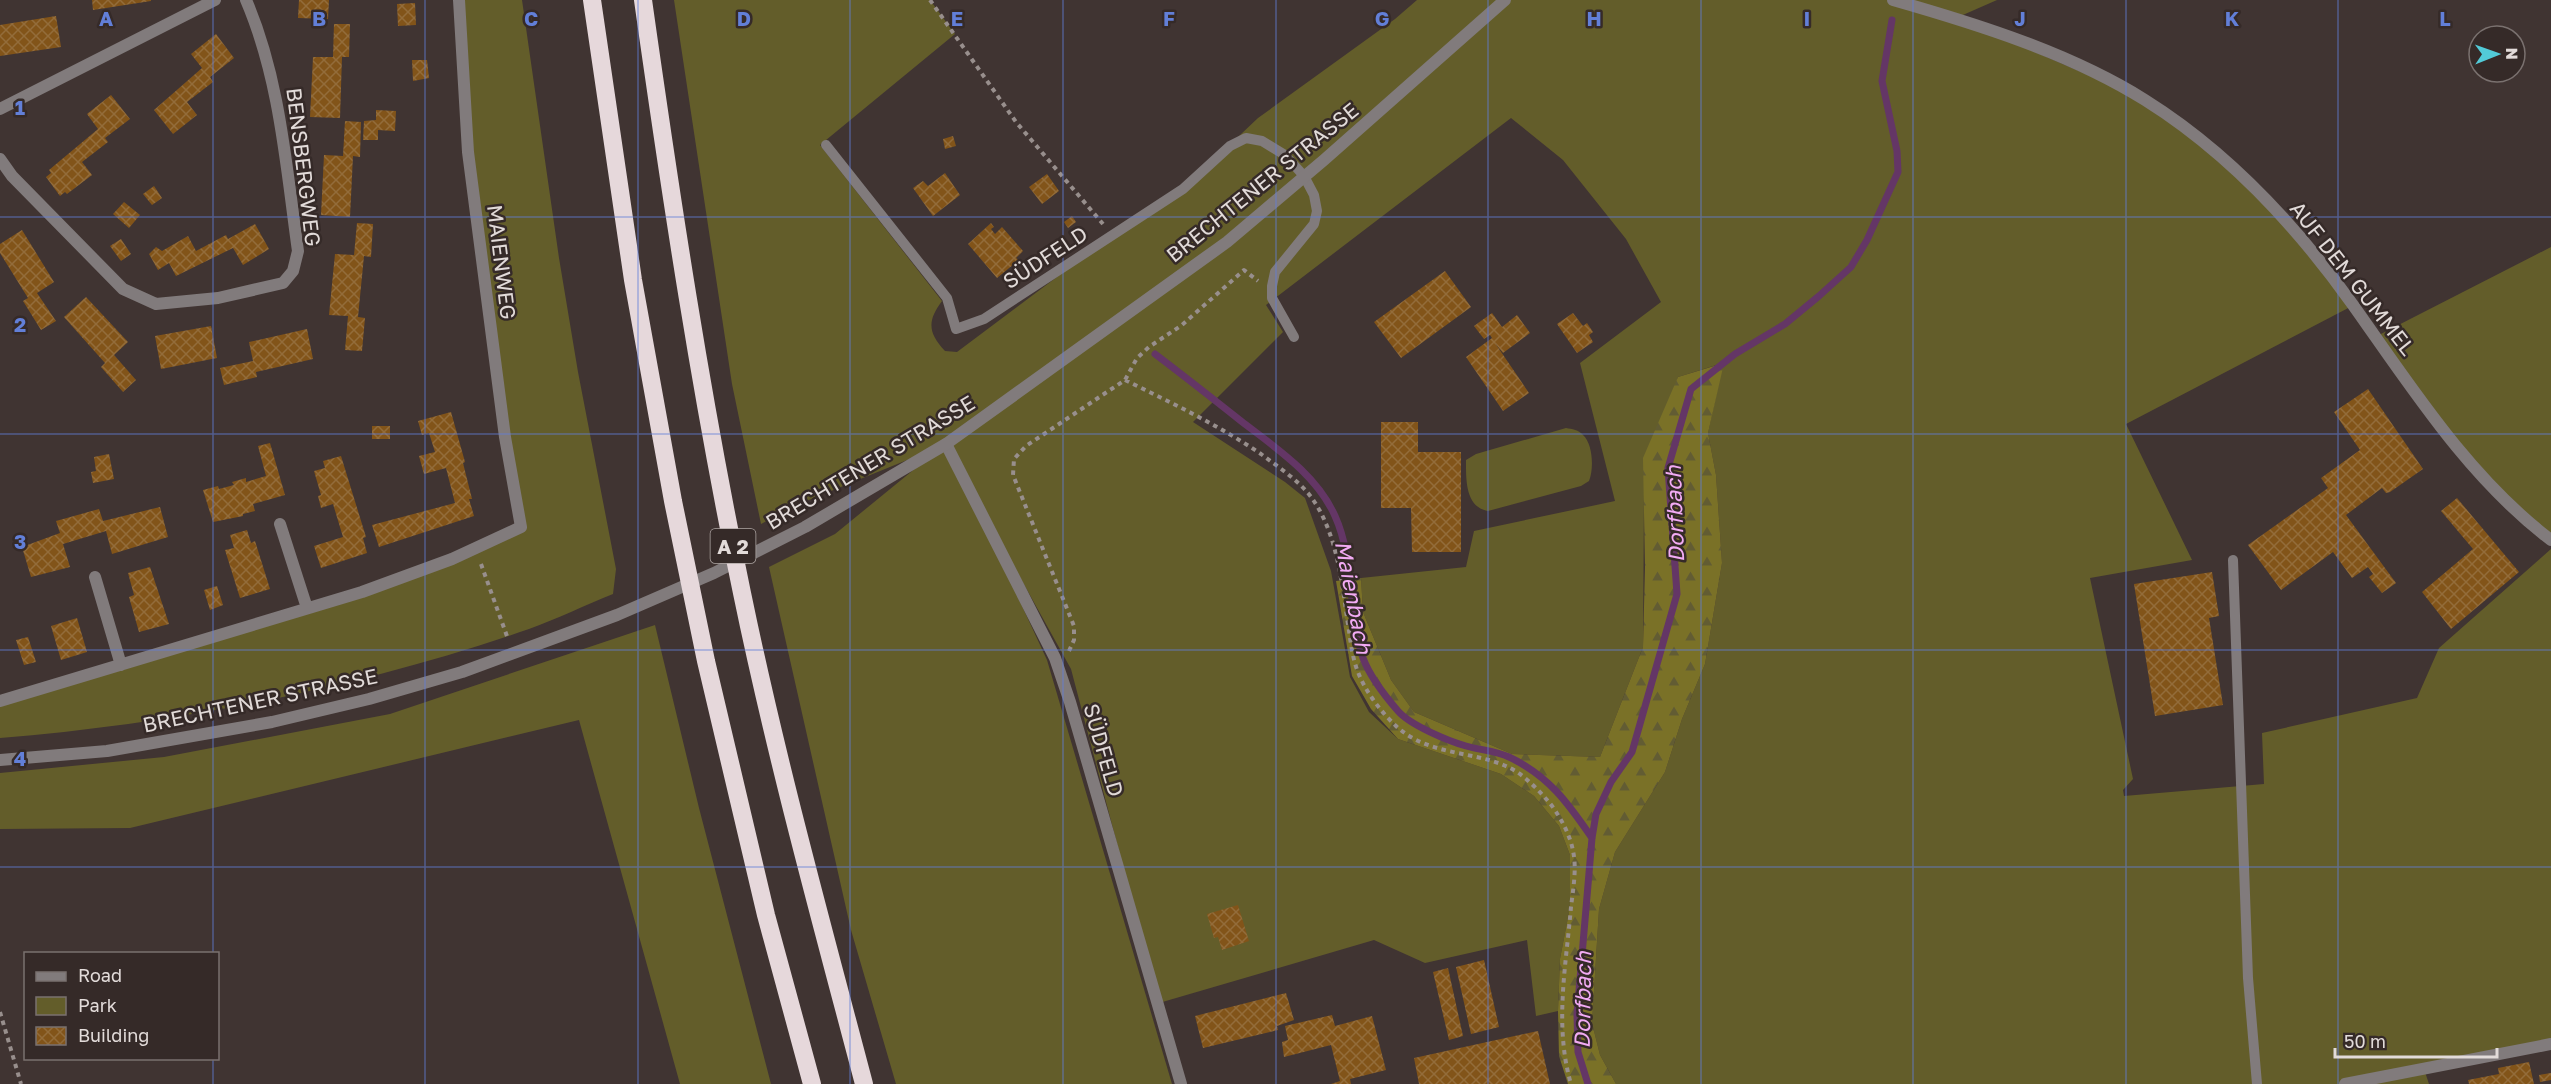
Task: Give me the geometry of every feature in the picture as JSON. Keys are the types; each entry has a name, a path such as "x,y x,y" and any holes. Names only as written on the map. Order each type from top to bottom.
{"highway":[{"name":"A 2","path":"592,0 635,291 672,501 705,661 766,915 812,1084"},
{"name":"A 2","path":"643,0 683,280 742,595 790,798 864,1084"}],"street":[{"path":"0,109 215,0"},
{"name":"BENSBERGWEG","path":"0,159 12,176 123,290 156,304 218,298 283,283 293,272 298,251 274,86 261,34 246,0"},
{"name":"MAIENWEG","path":"307,608 362,592 452,559 521,527 505,437 468,152 459,0"},
{"name":"BRECHTENER STRASSE","path":"0,760 107,751 272,722 369,699 462,672 617,615 714,573 805,527 946,444 1227,242 1505,0"},
{"name":"AUF DEM GUMMEL","path":"1893,0 1984,28 2109,80 2171,117 2217,153 2250,182 2324,266 2480,475 2551,540"},
{"name":"SÜDFELD","path":"946,444 1055,658 1070,702 1180,1084"},
{"path":"0,701 307,608 280,524"},
{"path":"95,577 121,664"},
{"path":"2345,1084 2551,1044"}],"lane":[{"name":"SÜDFELD","path":"826,145 947,298 956,329 984,320 1113,236 1183,189 1230,146 1246,138 1262,141 1285,155 1304,176"},
{"path":"1294,337 1272,298 1272,286 1275,272 1314,224 1317,211 1314,195 1304,176"},
{"path":"2233,560 2248,978 2257,1084"}],"path":[{"path":"930,0 1016,122 1113,236"},
{"path":"1055,658 1068,652 1074,640 1074,626 1013,475 1014,459 1026,446 1125,380 1137,358 1149,347 1182,326 1244,270 1262,284 1272,286"},
{"path":"1125,380 1205,419 1234,436 1280,467 1307,493 1320,512 1339,569 1358,672 1369,693 1396,726 1417,741 1447,752 1496,763 1517,772 1554,808 1574,852 1573,891 1561,1006 1565,1064 1571,1084"},
{"path":"482,568 506,634"},
{"path":"0,1012 21,1084"}],"green space":[{"path":"459,0 522,0 559,258 578,372 616,569 613,594 529,629 465,650 334,685 268,700 134,723 0,738 0,701 362,592 521,527 468,152"},
{"path":"674,0 930,0 955,34 820,145 942,301 932,321 933,333 945,351 957,352 1113,235 1183,189 1258,118 1395,19 1417,0 1997,0 1956,18 2144,99 2250,182 2354,305 2126,424 2192,560 2090,578 2133,779 2123,790 2124,796 2264,784 2262,733 2417,698 2439,648 2551,549 2551,1044 2424,1069 2429,1084 1616,1084 1600,1055 1592,1023 1599,909 1615,852 1665,772 1682,719 1705,664 1722,563 1716,475 1708,433 1723,363 1678,377 1644,495 1643,647 1600,757 1512,754 1414,712 1391,680 1363,612 1361,578 1466,567 1474,531 1615,501 1580,363 1661,302 1626,239 1563,160 1511,118 1266,305 1283,332 1193,422 1285,482 1305,498 1331,571 1350,677 1369,712 1398,739 1501,774 1534,796 1559,826 1570,855 1570,907 1560,959 1558,1011 1536,1016 1527,940 1425,963 1374,940 1159,1003 1071,669 952,455 1047,660 1172,1084 896,1084 851,930 769,567 835,534 944,445 799,504 761,524 732,384"},
{"path":"2551,247 2551,540 2503,499 2375,337"},
{"path":"1724,363 1708,433 1716,475 1722,563 1705,664 1682,719 1665,772 1615,852 1599,909 1592,1023 1600,1055 1616,1084 1568,1084 1559,1056 1558,1011 1560,959 1570,907 1570,855 1559,826 1534,796 1501,774 1398,739 1371,709 1352,676 1336,581 1361,578 1363,612 1391,680 1414,712 1512,754 1600,757 1643,647 1645,567 1643,458 1678,377"},
{"path":"1566,428 1580,432 1589,444 1592,464 1589,481 1581,486 1488,511 1475,504 1468,491 1466,460 1476,454"},
{"path":"655,625 699,808 771,1084 680,1084 579,720 130,828 0,829 0,773 164,757 390,714"}],"building":[{"path":"92,0 151,0 151,1 93,10"},
{"path":"299,0 329,0 328,19 298,18"},
{"path":"415,3 416,25 398,26 397,4"},
{"path":"56,16 61,47 0,56 0,25"},
{"path":"334,24 350,24 349,57 342,57 340,118 310,117 313,57 333,57"},
{"path":"216,34 234,58 210,77 213,82 187,102 197,115 173,134 154,110 202,68 191,54"},
{"path":"412,60 427,60 429,78 413,81"},
{"path":"111,95 130,119 105,138 108,142 82,162 92,175 67,194 65,192 60,196 46,177 51,173 49,170 98,129 87,114"},
{"path":"376,110 396,111 395,131 378,130 378,140 363,140 364,121 376,120"},
{"path":"345,121 361,122 360,157 353,156 350,217 321,215 324,155 343,156"},
{"path":"953,136 956,146 945,149 943,139"},
{"path":"945,173 960,195 933,216 913,188 923,181 928,186"},
{"path":"1047,174 1059,191 1042,204 1029,187"},
{"path":"154,186 162,198 152,205 143,194"},
{"path":"124,202 140,215 129,228 113,214"},
{"path":"1072,216 1076,222 1068,228 1064,222"},
{"path":"357,223 373,224 371,257 364,256 358,317 365,318 362,351 345,350 348,316 329,315 335,254 354,255"},
{"path":"991,223 994,227 991,229 995,234 1002,227 1023,251 1016,258 1019,260 997,278 968,244"},
{"path":"255,224 269,249 243,265 233,248 176,276 169,263 158,270 149,254 156,247 162,251 188,236 196,251 226,235 228,239"},
{"path":"22,230 54,282 37,293 56,321 41,330 23,301 28,298 0,253 0,244"},
{"path":"121,239 131,254 121,261 110,246"},
{"path":"1445,271 1471,307 1401,358 1374,322"},
{"path":"86,297 128,342 114,355 136,380 123,392 101,367 105,363 64,317"},
{"path":"1492,313 1502,327 1517,315 1530,333 1503,353 1495,343 1529,393 1503,411 1466,357 1492,338 1490,335 1484,339 1474,326"},
{"path":"1573,313 1583,326 1587,323 1593,332 1589,335 1593,342 1577,353 1557,324"},
{"path":"211,326 217,358 161,369 155,336"},
{"path":"307,329 313,359 256,372 257,377 224,385 220,368 253,361 249,342"},
{"path":"2368,389 2423,469 2390,492 2386,493 2382,488 2346,515 2396,583 2382,593 2369,577 2373,574 2368,567 2352,578 2333,552 2281,590 2248,545 2328,488 2321,478 2360,450 2334,412"},
{"path":"451,412 465,462 463,463 472,499 469,499 474,516 379,547 372,525 455,503 446,468 424,474 419,456 435,452 429,433 422,435 418,421"},
{"path":"1381,422 1418,422 1418,452 1461,452 1461,552 1412,552 1411,508 1381,508"},
{"path":"372,426 390,426 390,439 372,439"},
{"path":"270,443 285,495 253,504 255,511 243,514 243,516 213,522 203,490 218,486 219,489 234,485 232,482 246,478 246,482 266,476 258,446"},
{"path":"109,454 114,479 93,483 91,472 96,471 94,457"},
{"path":"341,456 366,537 363,538 367,553 321,568 314,546 343,537 333,504 321,508 318,496 321,495 314,471 325,468 323,461"},
{"path":"2457,498 2519,572 2451,629 2422,592 2473,549 2441,511"},
{"path":"160,507 168,537 112,554 106,531 63,544 70,567 31,577 22,547 60,533 56,521 99,509 103,521"},
{"path":"247,530 251,543 255,541 270,589 240,598 225,550 234,548 230,535"},
{"path":"150,567 169,624 139,632 129,597 134,595 128,573"},
{"path":"2212,572 2219,616 2209,618 2223,705 2155,716 2134,584"},
{"path":"217,586 223,605 210,610 204,590"},
{"path":"77,618 87,652 61,660 51,626"},
{"path":"28,637 36,662 24,665 16,640"},
{"path":"1238,905 1249,941 1222,950 1218,937 1214,938 1207,914"},
{"path":"1484,960 1499,1027 1471,1034 1456,967"},
{"path":"1448,968 1463,1036 1449,1040 1433,972"},
{"path":"1286,993 1294,1020 1277,1026 1278,1030 1203,1048 1195,1016"},
{"path":"1332,1015 1335,1026 1372,1016 1386,1070 1350,1079 1351,1084 1331,1084 1340,1081 1331,1045 1284,1057 1282,1042 1288,1040 1285,1026"},
{"path":"1538,1031 1550,1084 1419,1084 1414,1058"},
{"path":"2529,1062 2534,1084 2469,1084 2468,1080 2499,1074 2498,1068"},
{"path":"2551,1073 2551,1080 2540,1082 2539,1075"}],"waterway":[{"name":"Dorfbach","path":"1588,1084 1578,1052 1577,1014 1592,838 1596,814 1611,782 1632,752 1677,594 1668,468 1691,389 1735,354 1785,324 1819,296 1851,267 1867,240 1898,172 1897,151 1882,81 1892,20"},
{"name":"Maienbach","path":"1155,354 1294,463 1307,475 1327,501 1335,516 1346,550 1355,623 1363,658 1383,693 1398,711 1411,722 1440,736 1466,746 1504,755 1523,764 1547,782 1575,813 1592,838"}]}
